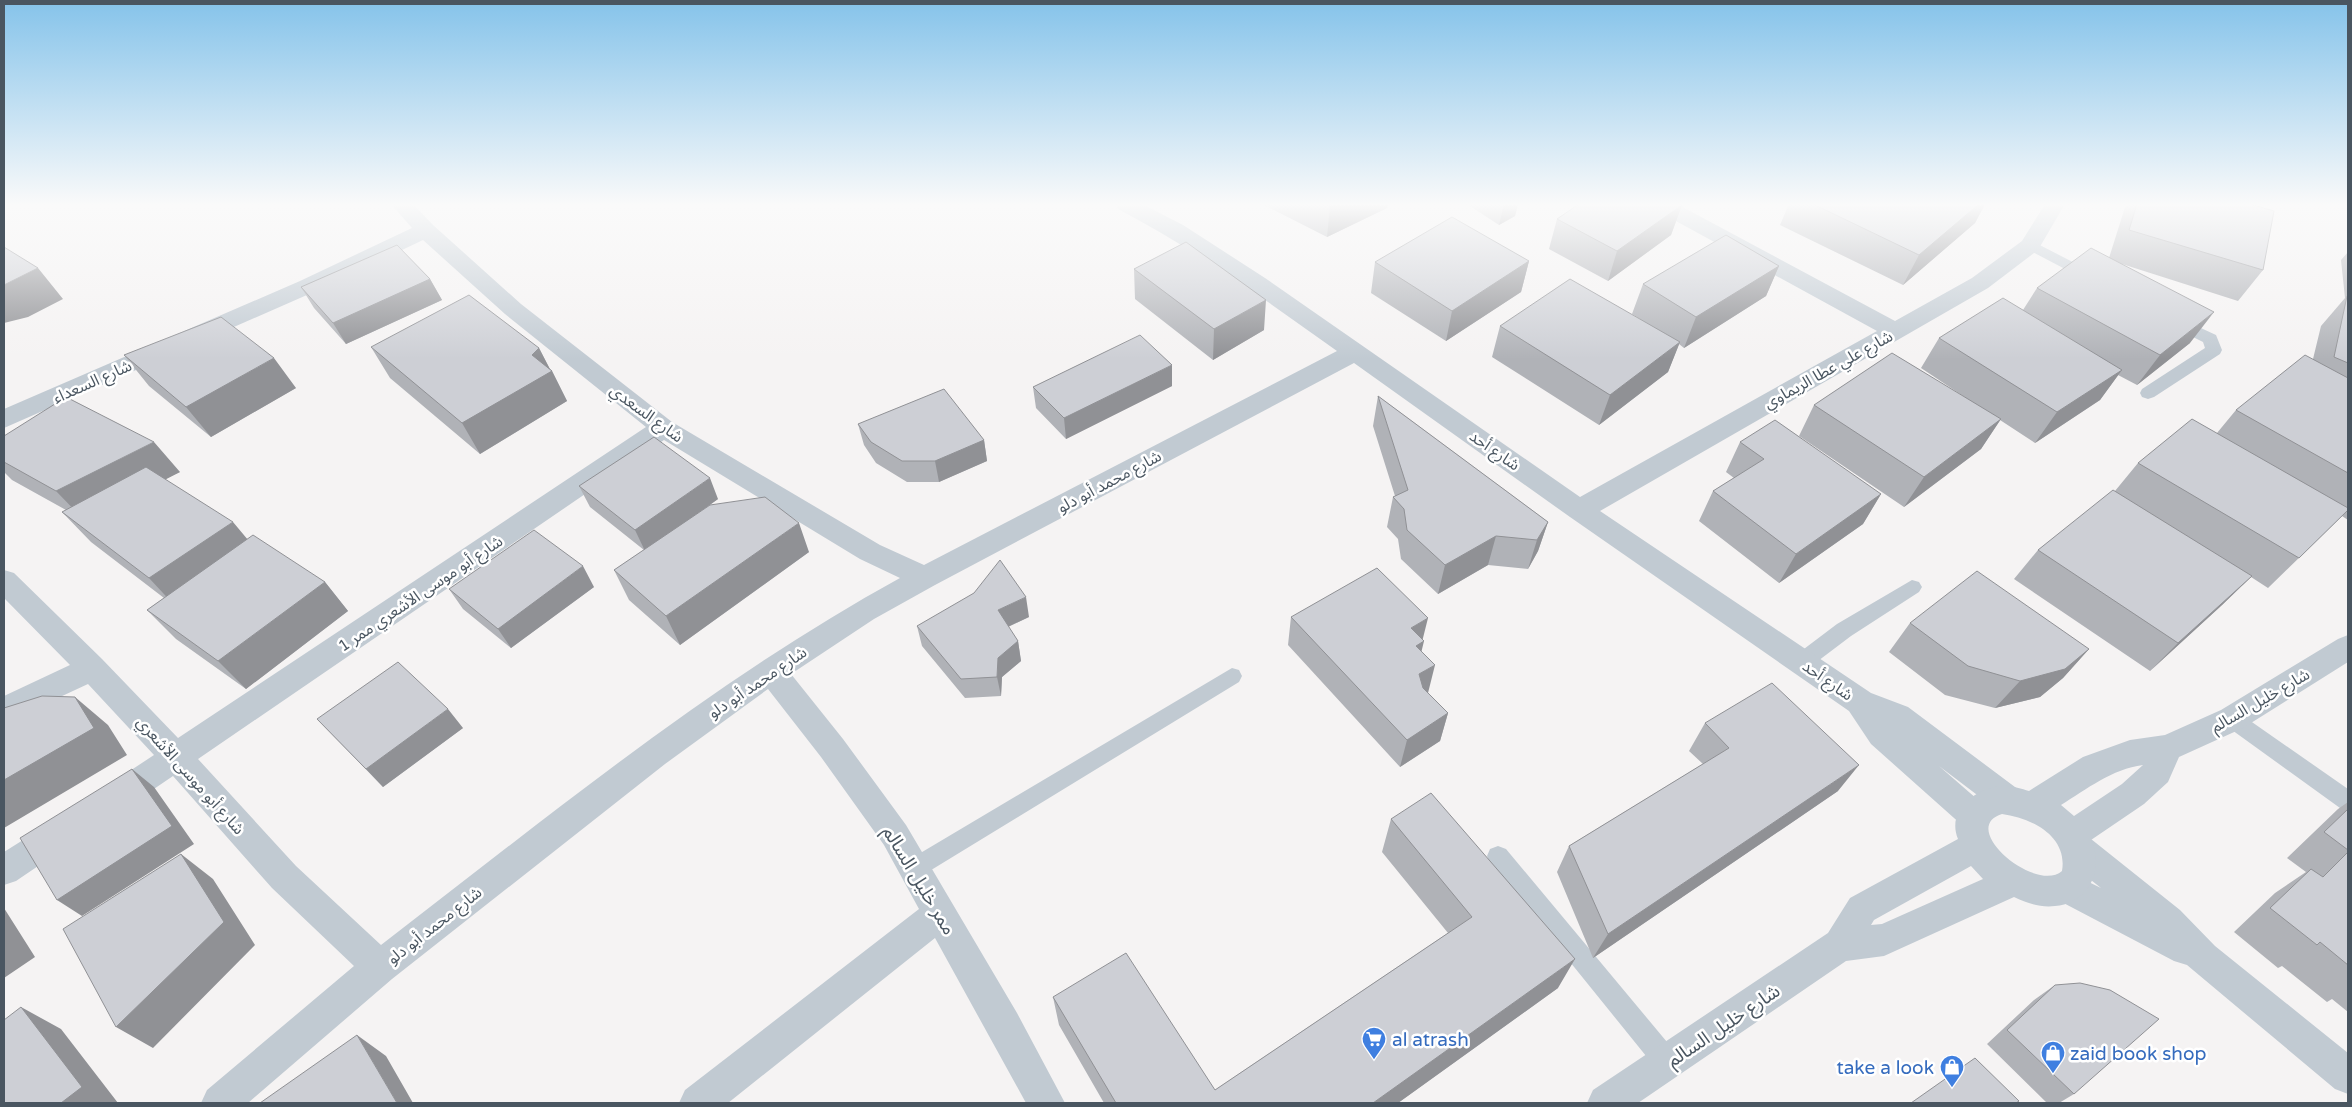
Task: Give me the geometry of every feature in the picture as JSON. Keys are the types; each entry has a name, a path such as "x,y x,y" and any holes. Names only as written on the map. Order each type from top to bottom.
{"street":[{"name":"شارع السعداء","path":"4,419 308,286 371,256"},
{"name":"شارع السعدي","path":"454,256 513,309 663,428 870,552 925,577"},
{"name":"شارع أحد","path":"1215,256 1249,277 1579,510 1803,661 1860,702 1897,716 2020,803"},
{"path":"1757,256 1896,331"},
{"name":"شارع علي عطا الريماوي","path":"1579,510 1980,283 2016,256"},
{"name":"شارع محمد أبو دلو","path":"220,1103 380,967 654,754 771,671 864,611 925,577 1355,352"},
{"name":"شارع أبو موسى الأشعري ممر 1","path":"4,870 176,757 663,428"},
{"name":"شارع أبو موسى الأشعري","path":"4,581 92,668 176,757 284,877 380,967"},
{"name":"شارع خليل السالم","path":"2020,803 2094,767 2130,753 2168,748 2232,719 2348,647"},
{"path":"4,710 92,668"},
{"name":"ممر خليل السالم","path":"771,671 864,791 915,868 1046,1103"},
{"name":"شارع أحد","path":"1860,702 1882,734 1975,831"},
{"path":"2075,843 2158,772 2168,748"},
{"path":"2075,843 2080,860 2078,876 2066,887 2058,890 2041,891 2012,882 1993,869 1975,831 1987,803 2020,803 2052,816 2075,843 2168,921 2203,958 2348,1076"},
{"name":"شارع خليل السالم","path":"1606,1103 1668,1063 1840,945 1862,909 1975,831"},
{"name":"شارع خليل السالم","path":"1840,945 1884,940 2012,882"},
{"path":"2066,887 2203,958"},
{"path":"698,1103 940,914"}],"lane":[{"path":"2051,256 2107,285"},
{"path":"2148,393 2214,350 2210,339 2158,312"},
{"path":"1803,661 1844,630 1912,587"},
{"path":"915,868 1232,676"},
{"path":"2232,719 2348,801"},
{"path":"1498,856 1668,1063"}],"building":[{"path":"4,256 18,256 38,268 4,285"},
{"path":"373,256 407,256 430,279 333,323 301,287"},
{"path":"1160,256 1205,256 1266,300 1214,329 1134,269"},
{"path":"1386,256 1520,256 1529,261 1452,311 1375,262"},
{"path":"1691,256 1761,256 1779,266 1696,317 1643,284"},
{"path":"2081,256 2106,256 2214,312 2160,355 2037,288"},
{"path":"2215,256 2266,256 2263,270"},
{"path":"1570,279 1680,342 1610,395 1500,326"},
{"path":"469,295 539,348 532,355 552,371 462,423 371,347"},
{"path":"2348,296 2348,363 2334,357"},
{"path":"2003,298 2122,370 2057,412 1939,338"},
{"path":"221,317 274,358 186,407 124,355"},
{"path":"1140,335 1172,365 1064,418 1033,387"},
{"path":"1892,353 2001,419 1924,477 1814,405"},
{"path":"2305,355 2348,378 2348,473 2236,410"},
{"path":"944,389 984,440 935,461 902,461 871,442 858,424"},
{"path":"1378,396 1548,522 1537,540 1496,536 1445,565 1407,530 1404,509 1393,497 1408,490"},
{"path":"66,397 154,442 56,491 4,462 4,436"},
{"path":"2192,419 2348,508 2348,510 2299,558 2138,463"},
{"path":"1775,420 1881,494 1796,554 1713,491 1764,459 1740,442"},
{"path":"654,437 710,478 635,530 579,486"},
{"path":"146,467 233,522 149,578 62,512"},
{"path":"2113,490 2252,576 2178,643 2038,550"},
{"path":"765,497 799,523 666,616 614,570 710,505"},
{"path":"534,530 583,566 498,629 449,589"},
{"path":"253,535 325,582 218,661 147,610"},
{"path":"1000,560 1026,597 998,610 1018,641 998,658 997,677 961,679 917,626 974,593"},
{"path":"1377,568 1428,618 1411,628 1424,641 1416,646 1435,665 1419,674 1423,688 1448,713 1407,740 1291,617"},
{"path":"1977,571 2089,649 2065,669 2020,681 1968,666 1910,623"},
{"path":"398,662 448,709 366,769 317,719"},
{"path":"1772,683 1859,765 1608,934 1569,846 1729,748 1705,723"},
{"path":"42,696 75,697 94,728 4,780 4,708"},
{"path":"132,769 172,826 57,900 20,838"},
{"path":"1431,793 1575,959 1373,1103 1116,1103 1053,997 1126,953 1215,1090 1472,917 1391,819"},
{"path":"2348,809 2348,850 2324,832"},
{"path":"2348,852 2348,965 2320,942 2317,945 2270,908 2311,869 2323,877"},
{"path":"181,854 224,922 116,1027 63,929"},
{"name":"zaid book shop","path":"2080,983 2110,990 2159,1019 2074,1094 2007,1030 2055,985"},
{"path":"21,1007 82,1087 61,1103 4,1103 4,1020"},
{"path":"357,1035 397,1103 260,1103"},
{"path":"1975,1058 2019,1101 2016,1103 1911,1103"}],"place":[{"name":"al atrash","path":"1374,1060"},
{"name":"zaid book shop","path":"2053,1074"},
{"name":"take a look","path":"1952,1088"}]}
